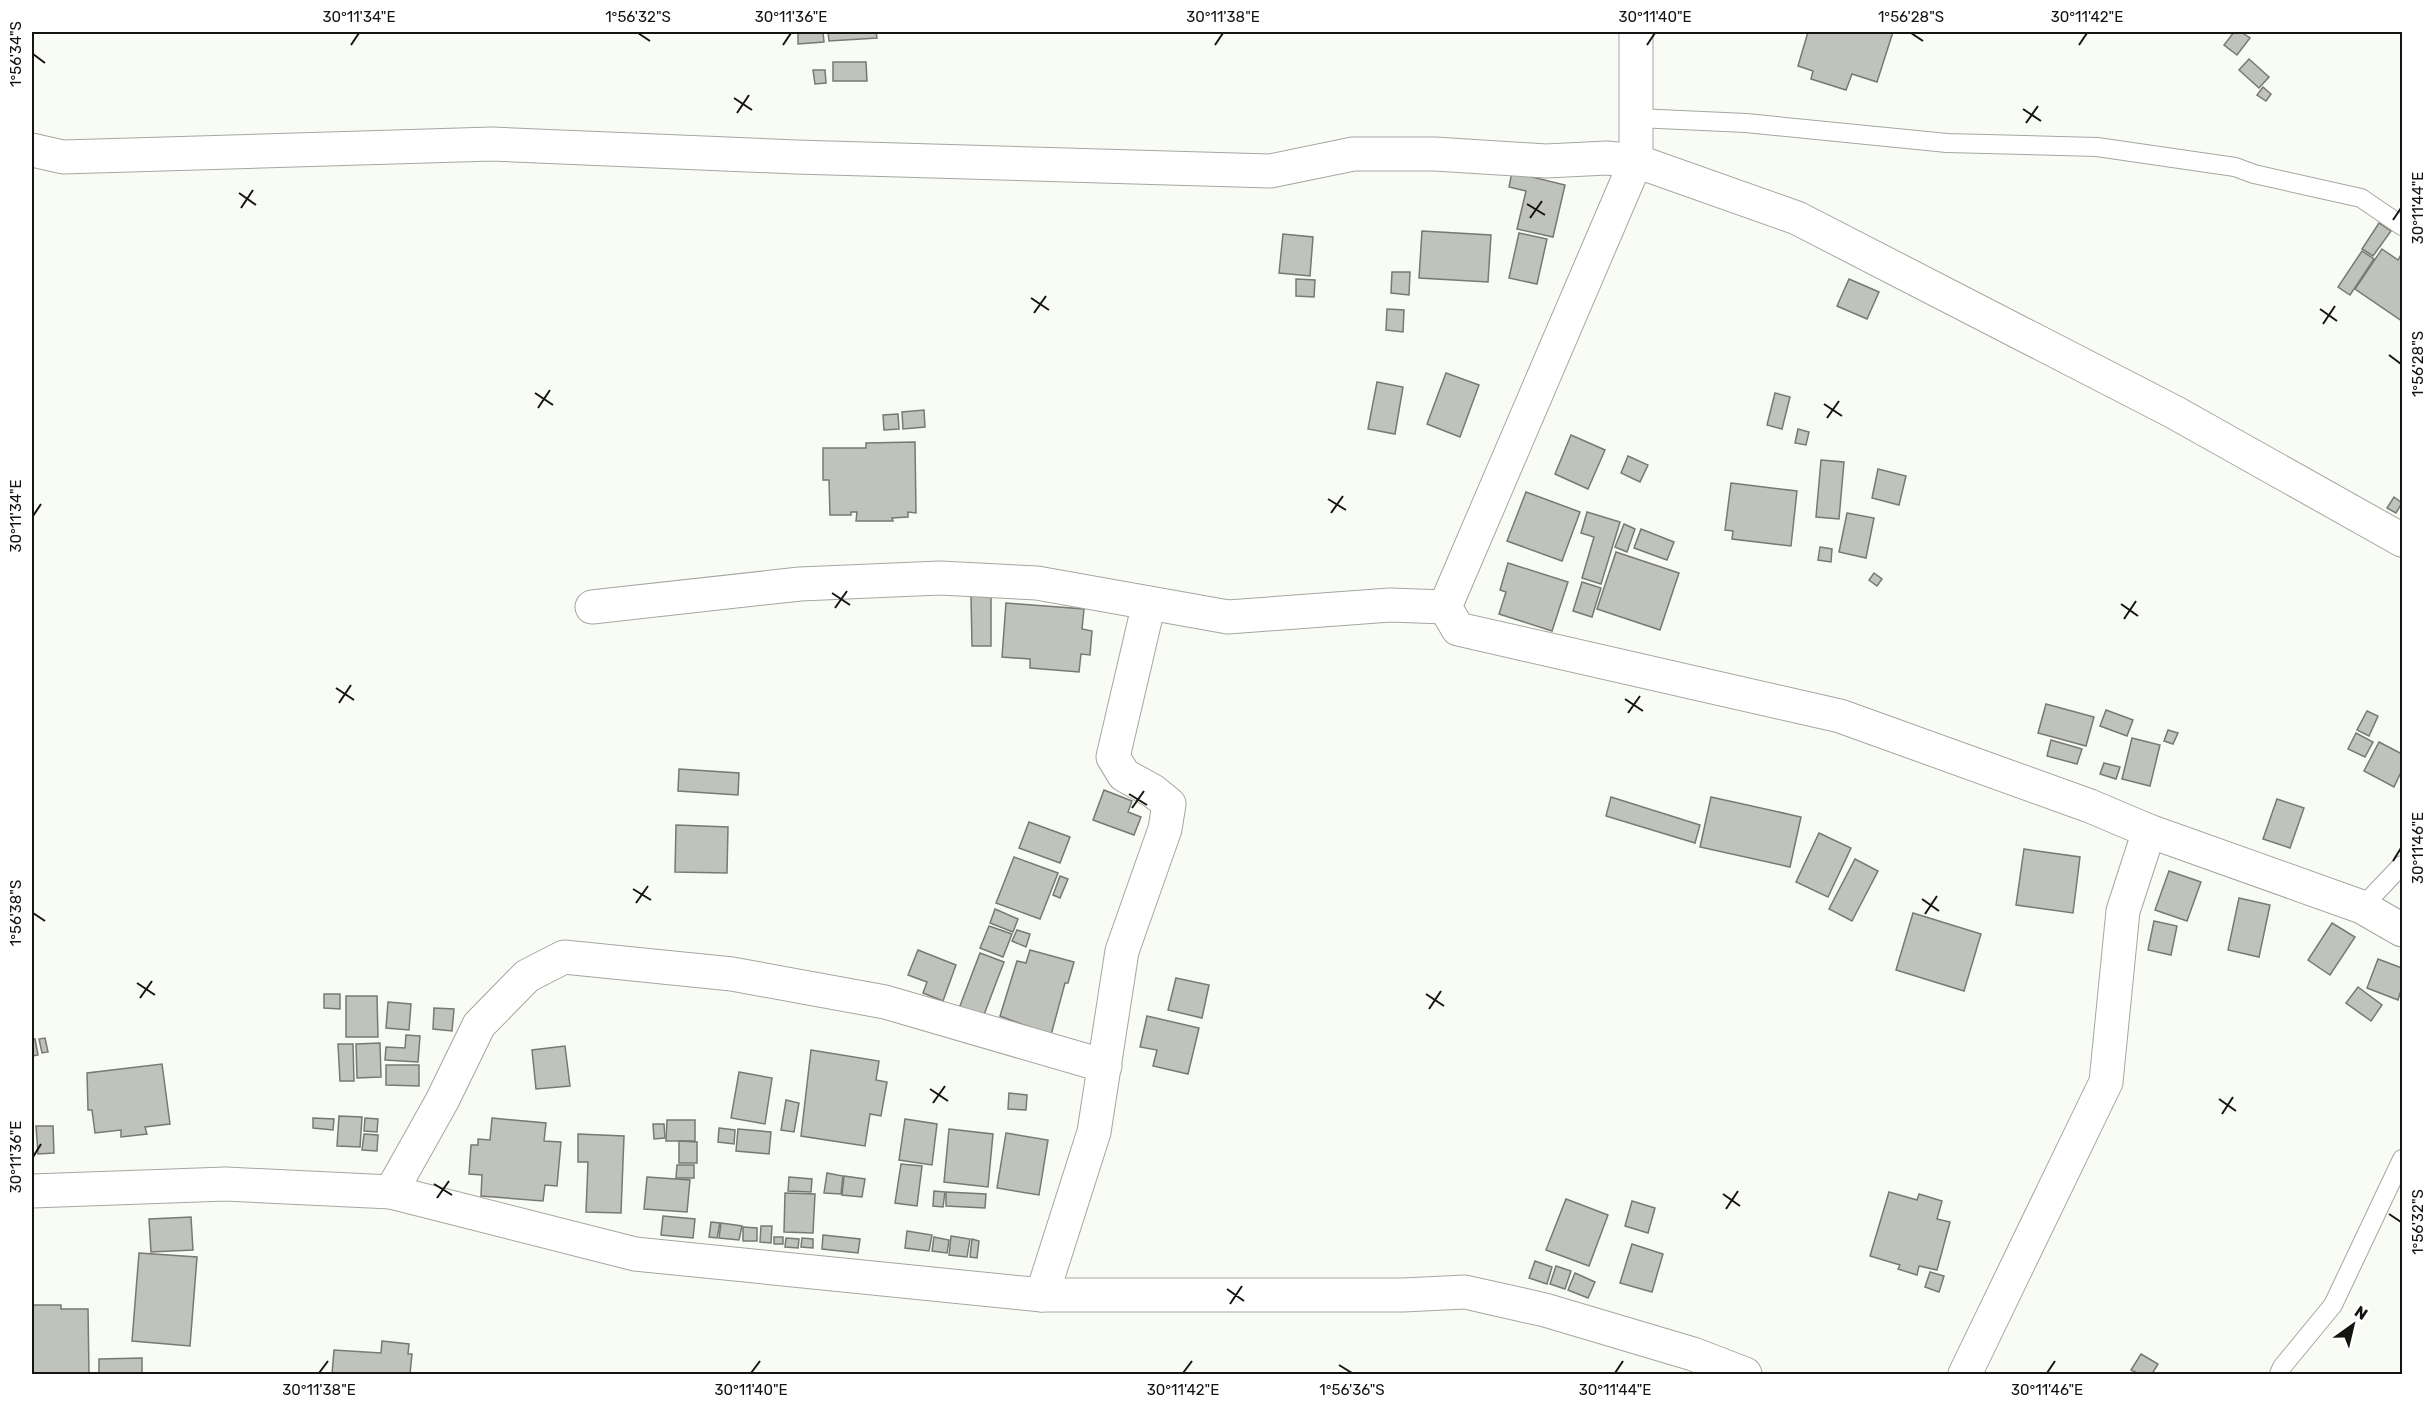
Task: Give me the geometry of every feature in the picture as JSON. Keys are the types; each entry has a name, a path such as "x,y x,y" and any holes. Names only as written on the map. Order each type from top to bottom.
{"street":[{"path":"1445,607 1636,161 1636,32"},
{"path":"32,150 63,157 492,144 796,158 1270,171 1353,154 1435,154 1546,161 1607,158 1636,161 1797,218 2174,412 2403,540"},
{"path":"592,607 800,584 940,578 1037,583 1228,617 1390,604 1445,607"},
{"path":"1042,1295 1094,1132 1122,951 1165,829 1169,804 1153,791 1124,775 1113,757 1149,603"},
{"path":"1445,607 1458,629 1840,716 2362,907 2403,930"},
{"path":"1965,1374 2106,1082 2123,911 2150,831"},
{"path":"391,1192 442,1101 479,1025 527,976 564,957 732,974 885,1002 1105,1066"},
{"path":"32,1191 226,1184 391,1192 635,1254 1042,1295 1403,1295 1465,1292 1556,1313 1693,1354 1745,1374"}],"lane":[{"path":"1637,118 1746,123 1947,143 2097,147 2235,167 2254,174 2361,198 2403,226"},
{"path":"2362,907 2403,865"},
{"path":"2279,1374 2282,1367 2333,1305 2403,1159"}],"building":[{"path":"798,32 823,32 824,42 798,44"},
{"path":"828,32 876,32 877,38 829,41"},
{"path":"1808,32 1893,32 1877,82 1852,74 1846,90 1811,79 1813,71 1798,66"},
{"path":"2234,32 2241,32 2250,38 2237,55 2224,45"},
{"path":"2249,59 2269,77 2259,88 2239,70"},
{"path":"833,62 866,62 867,81 833,81"},
{"path":"813,70 825,70 826,83 815,84"},
{"path":"2263,87 2271,94 2266,101 2257,95"},
{"path":"1512,172 1565,185 1553,237 1517,229 1526,191 1509,187"},
{"path":"2379,223 2391,231 2373,256 2362,249"},
{"path":"1422,231 1491,235 1488,282 1419,278"},
{"path":"1519,233 1547,239 1537,284 1509,278"},
{"path":"1283,234 1313,237 1310,276 1279,273"},
{"path":"2382,249 2398,260 2402,253 2402,321 2355,289"},
{"path":"2362,251 2374,259 2350,295 2338,287"},
{"path":"1392,272 1410,272 1409,295 1391,293"},
{"path":"1296,279 1315,280 1314,297 1296,296"},
{"path":"1849,279 1879,292 1867,319 1837,306"},
{"path":"1387,309 1404,310 1403,332 1386,330"},
{"path":"1446,373 1479,385 1460,437 1427,424"},
{"path":"1377,382 1403,387 1395,434 1368,429"},
{"path":"1775,393 1790,397 1782,429 1767,425"},
{"path":"924,410 925,427 903,429 902,412"},
{"path":"898,414 899,429 884,430 883,415"},
{"path":"1798,429 1809,432 1806,445 1795,443"},
{"path":"1571,435 1605,450 1588,489 1555,474"},
{"path":"915,442 916,513 908,512 908,517 892,518 893,521 856,521 857,512 851,512 851,515 830,515 829,480 823,480 823,448 866,448 866,443"},
{"path":"1628,456 1648,465 1640,482 1621,473"},
{"path":"1821,460 1844,462 1839,519 1816,517"},
{"path":"1878,469 1906,476 1899,505 1872,498"},
{"path":"1731,483 1797,491 1791,546 1732,539 1733,531 1725,530"},
{"path":"1526,492 1580,512 1562,561 1507,541"},
{"path":"2394,497 2402,503 2396,513 2387,508"},
{"path":"1587,512 1620,522 1601,584 1582,578 1594,537 1581,533"},
{"path":"1847,513 1874,518 1866,558 1839,552"},
{"path":"1624,524 1635,529 1627,552 1615,547"},
{"path":"1641,529 1674,542 1667,560 1634,548"},
{"path":"1820,547 1832,549 1831,562 1818,560"},
{"path":"1616,552 1679,573 1660,630 1597,609"},
{"path":"1508,563 1568,582 1552,631 1499,614 1506,592 1500,590"},
{"path":"1874,573 1882,579 1877,586 1869,580"},
{"path":"1582,582 1601,588 1592,617 1573,611"},
{"path":"971,596 991,596 991,646 972,646"},
{"path":"1006,603 1084,609 1082,629 1092,631 1090,655 1081,654 1079,672 1030,668 1030,659 1002,657"},
{"path":"2046,704 2094,717 2086,746 2038,733"},
{"path":"2106,710 2133,720 2127,736 2100,726"},
{"path":"2367,711 2378,716 2369,736 2357,730"},
{"path":"2168,730 2178,733 2173,744 2164,741"},
{"path":"2356,733 2373,742 2365,757 2348,749"},
{"path":"2132,738 2160,745 2150,786 2122,779"},
{"path":"2051,740 2082,749 2077,764 2047,756"},
{"path":"2379,742 2402,754 2402,770 2394,787 2364,771"},
{"path":"2104,763 2120,767 2116,779 2100,774"},
{"path":"679,769 739,773 738,795 678,791"},
{"path":"1104,790 1132,801 1128,812 1141,817 1134,835 1093,820"},
{"path":"1611,797 1700,825 1695,843 1606,816"},
{"path":"1711,797 1801,817 1790,867 1700,847"},
{"path":"2277,799 2304,808 2290,848 2263,839"},
{"path":"1029,822 1070,837 1060,863 1019,848"},
{"path":"676,825 728,827 727,873 675,872"},
{"path":"1819,833 1851,848 1828,897 1796,882"},
{"path":"2024,849 2080,857 2073,913 2016,905"},
{"path":"1014,857 1058,873 1040,919 996,903"},
{"path":"1855,859 1878,871 1852,921 1829,909"},
{"path":"2169,871 2201,882 2187,921 2155,910"},
{"path":"1060,876 1068,879 1060,898 1053,895"},
{"path":"2239,898 2270,905 2259,957 2228,950"},
{"path":"995,909 1018,919 1013,932 990,923"},
{"path":"1913,913 1981,934 1964,991 1896,970"},
{"path":"2154,921 2177,926 2171,955 2148,950"},
{"path":"2332,923 2355,937 2330,975 2308,960"},
{"path":"989,926 1012,934 1003,957 980,948"},
{"path":"1017,930 1030,934 1026,947 1012,941"},
{"path":"918,950 956,965 943,1001 923,993 927,982 908,975"},
{"path":"1030,950 1074,962 1068,983 1065,983 1051,1035 1000,1016 1017,961 1026,963"},
{"path":"980,953 1004,962 982,1020 958,1011"},
{"path":"2378,959 2402,968 2402,987 2398,1000 2367,988"},
{"path":"1176,978 1209,985 1202,1018 1168,1010"},
{"path":"2358,987 2382,1005 2371,1021 2346,1003"},
{"path":"324,994 340,994 340,1009 324,1008"},
{"path":"346,996 377,996 378,1037 346,1037"},
{"path":"388,1002 411,1004 409,1030 386,1028"},
{"path":"434,1008 454,1009 452,1031 433,1029"},
{"path":"1147,1016 1199,1028 1188,1074 1153,1066 1157,1050 1140,1047"},
{"path":"406,1035 420,1036 418,1062 385,1060 386,1047 405,1048"},
{"path":"45,1038 48,1052 42,1053 39,1039"},
{"path":"35,1039 38,1055 32,1056 32,1040"},
{"path":"380,1043 381,1077 357,1078 356,1044"},
{"path":"338,1044 353,1044 354,1081 340,1081"},
{"path":"565,1046 570,1086 536,1089 532,1050"},
{"path":"811,1050 879,1061 876,1080 887,1082 881,1116 870,1114 865,1146 801,1136"},
{"path":"162,1064 170,1124 145,1127 147,1134 121,1137 121,1130 95,1133 92,1110 88,1110 87,1073"},
{"path":"386,1065 419,1065 419,1086 386,1085"},
{"path":"739,1072 772,1078 765,1124 731,1118"},
{"path":"1009,1093 1027,1095 1026,1110 1008,1109"},
{"path":"786,1100 799,1103 794,1132 781,1130"},
{"path":"339,1116 362,1117 360,1147 337,1146"},
{"path":"313,1118 334,1119 333,1130 313,1128"},
{"path":"365,1118 378,1119 377,1132 364,1131"},
{"path":"492,1118 546,1123 544,1141 561,1142 557,1186 545,1185 543,1201 481,1196 482,1175 469,1174 471,1145 478,1145 478,1139 490,1140"},
{"path":"905,1119 937,1124 932,1165 899,1160"},
{"path":"667,1120 695,1120 695,1141 666,1141"},
{"path":"653,1124 664,1124 665,1138 654,1139"},
{"path":"36,1126 53,1126 54,1153 38,1154"},
{"path":"719,1128 735,1130 734,1144 718,1142"},
{"path":"738,1129 771,1132 769,1154 736,1151"},
{"path":"949,1129 993,1134 988,1187 944,1182"},
{"path":"1006,1133 1048,1140 1039,1195 997,1188"},
{"path":"364,1134 378,1135 377,1151 362,1150"},
{"path":"578,1134 624,1136 621,1213 586,1212 588,1162 578,1162"},
{"path":"679,1141 697,1142 697,1163 679,1163"},
{"path":"901,1164 922,1166 917,1206 895,1203"},
{"path":"677,1165 694,1165 694,1178 676,1178"},
{"path":"827,1173 843,1176 841,1194 824,1193"},
{"path":"844,1176 865,1179 862,1197 842,1195"},
{"path":"647,1177 690,1180 687,1212 644,1209"},
{"path":"789,1177 812,1179 811,1192 788,1191"},
{"path":"934,1191 945,1192 943,1207 933,1206"},
{"path":"946,1192 986,1194 985,1208 946,1206"},
{"path":"1889,1192 1917,1200 1919,1194 1942,1201 1937,1219 1950,1222 1937,1270 1919,1266 1917,1275 1898,1269 1900,1265 1870,1256"},
{"path":"785,1193 815,1194 813,1233 784,1232"},
{"path":"1566,1199 1608,1215 1589,1266 1546,1250"},
{"path":"1632,1201 1655,1208 1648,1233 1625,1226"},
{"path":"663,1216 695,1219 693,1238 661,1235"},
{"path":"191,1217 193,1250 151,1252 149,1219"},
{"path":"711,1222 720,1223 717,1238 709,1237"},
{"path":"721,1223 742,1226 739,1240 719,1238"},
{"path":"761,1226 772,1226 771,1243 760,1242"},
{"path":"743,1227 757,1228 757,1241 743,1241"},
{"path":"907,1231 932,1235 929,1251 905,1248"},
{"path":"823,1235 860,1239 858,1253 822,1249"},
{"path":"951,1236 970,1239 967,1257 949,1255"},
{"path":"774,1237 783,1237 783,1244 774,1244"},
{"path":"934,1237 949,1240 947,1253 932,1251"},
{"path":"786,1238 799,1239 798,1248 785,1247"},
{"path":"802,1238 813,1239 813,1248 801,1247"},
{"path":"972,1239 979,1241 977,1258 970,1257"},
{"path":"1632,1244 1663,1254 1652,1292 1620,1283"},
{"path":"139,1253 197,1257 190,1346 132,1341"},
{"path":"1535,1261 1552,1267 1547,1284 1529,1278"},
{"path":"1556,1266 1571,1271 1565,1289 1550,1284"},
{"path":"1930,1272 1944,1276 1939,1292 1925,1287"},
{"path":"1575,1273 1595,1282 1588,1298 1568,1290"},
{"path":"32,1305 61,1305 61,1309 88,1309 89,1374 32,1374"},
{"path":"382,1341 409,1344 408,1354 412,1354 410,1374 332,1374 334,1350 381,1353"},
{"path":"2141,1354 2158,1364 2152,1374 2139,1374 2131,1370"},
{"path":"142,1358 142,1374 99,1374 99,1359"}]}
